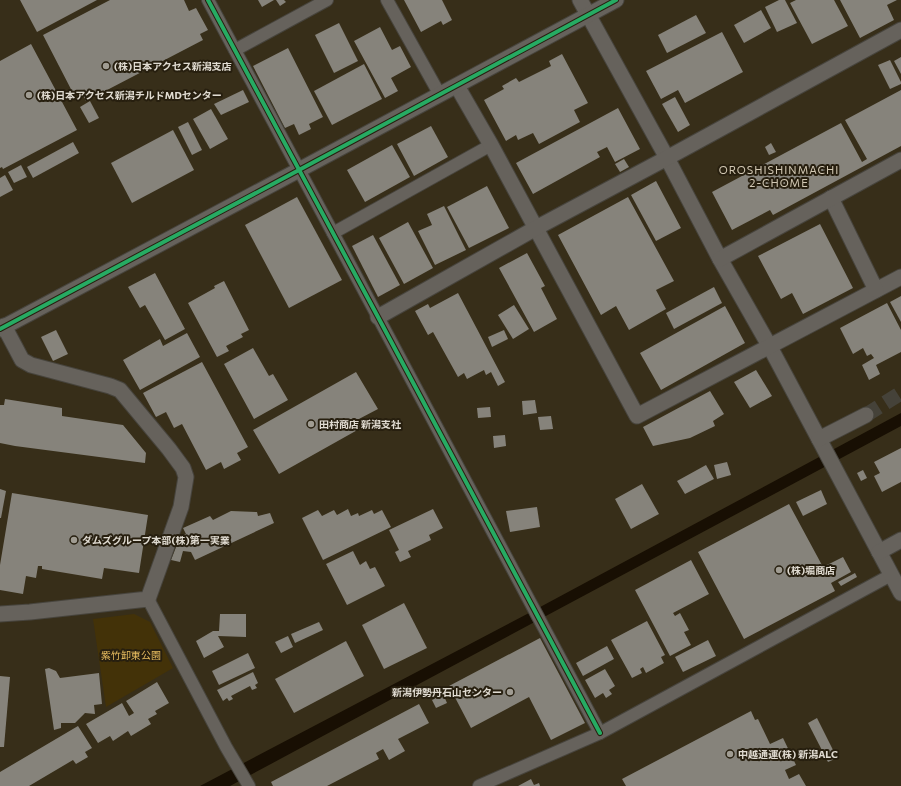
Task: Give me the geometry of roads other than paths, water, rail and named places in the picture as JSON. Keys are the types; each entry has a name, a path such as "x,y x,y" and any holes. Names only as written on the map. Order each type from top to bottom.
{"street":[{"path":"208,0 600,733"},
{"path":"235,50 327,0"},
{"path":"387,0 440,95"},
{"path":"580,0 667,158 720,259 770,347 901,593"},
{"path":"249,786 226,747 148,599 181,507 186,477 183,468 120,390 31,365 22,360 1,325 299,170 616,0"},
{"path":"378,317 536,228 901,30"},
{"path":"457,86 491,145 637,416 901,277"},
{"path":"333,233 491,145"},
{"path":"720,259 901,160"},
{"path":"831,198 876,290"},
{"path":"819,439 866,415"},
{"path":"879,552 901,540"},
{"path":"479,786 600,733 891,575"},
{"path":"0,614 148,599"}],"tunnel":[{"path":"866,415 901,393"}],"place":[{"name":"(株)日本アクセス新潟支店","path":"106,66"},
{"name":"(株)日本アクセス新潟チルドMDセンター","path":"29,95"},
{"name":"田村商店 新潟支社","path":"311,424"},
{"name":"ダムズグループ本部(株)第一実業","path":"74,540"},
{"name":"(株)堀商店","path":"779,570"},
{"name":"新潟伊勢丹石山センター","path":"510,692"},
{"name":"中越通運(株) 新潟ALC","path":"730,754"}],"district":[{"name":"OROSHISHINMACHI 2-CHOME","path":"779,176"}],"park label":[{"name":"紫竹卸東公園","path":"131,655"}]}
